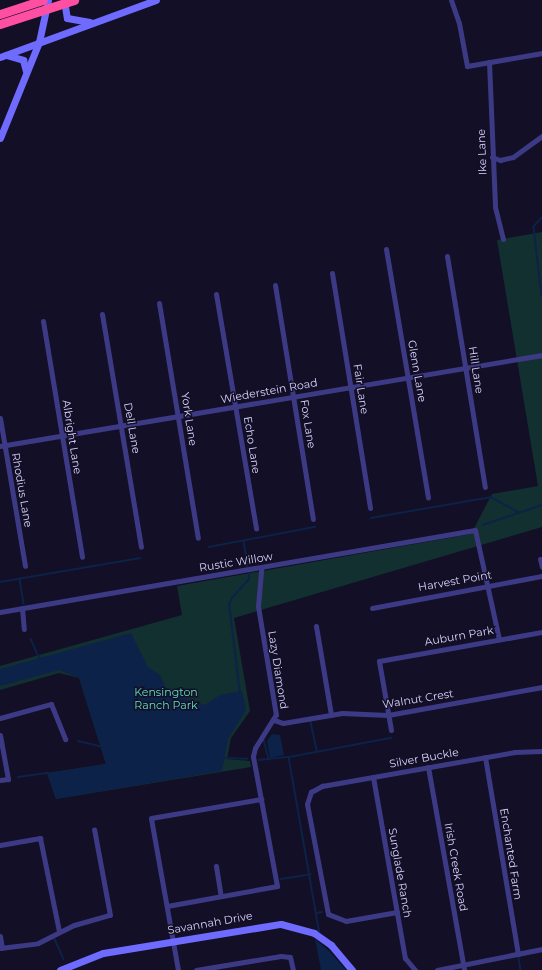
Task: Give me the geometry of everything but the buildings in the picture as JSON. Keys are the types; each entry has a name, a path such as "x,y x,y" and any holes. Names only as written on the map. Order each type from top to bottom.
{"highway":[{"path":"0,14 43,0"},
{"path":"0,24 74,0"}],"main road":[{"path":"0,138 39,42 48,0"},
{"path":"64,0 68,18 79,22 96,22"},
{"path":"2,56 156,0"},
{"path":"2,56 23,60 26,75"},
{"name":"Savannah Drive","path":"60,970 103,952 265,924 296,926 314,933 331,945 352,970"}],"street":[{"path":"451,0 460,23 467,66 542,53"},
{"name":"Ike Lane","path":"489,62 495,208 503,239"},
{"path":"492,157 500,160 513,157 542,136"},
{"name":"Glenn Lane","path":"386,249 428,497"},
{"name":"Hill Lane","path":"447,256 485,487"},
{"name":"Fair Lane","path":"332,274 370,508"},
{"name":"Fox Lane","path":"275,284 313,519"},
{"name":"Echo Lane","path":"216,294 256,529"},
{"name":"York Lane","path":"159,303 198,538"},
{"name":"Dell Lane","path":"102,314 141,547"},
{"name":"Albright Lane","path":"43,321 82,557"},
{"name":"Wiederstein Road","path":"2,446 541,355"},
{"name":"Rhodius Lane","path":"0,418 2,446 25,566"},
{"name":"Rustic Willow","path":"0,612 475,530 489,586"},
{"path":"540,559 542,567"},
{"name":"Lazy Diamond","path":"222,896 278,886 253,756 255,748 274,720 275,708 258,606 261,568"},
{"name":"Harvest Point","path":"372,608 542,576"},
{"path":"489,586 499,639"},
{"path":"22,608 24,629"},
{"path":"316,626 332,715"},
{"name":"Auburn Park","path":"388,715 379,661 542,632"},
{"name":"Walnut Crest","path":"274,720 283,723 332,715 388,715 542,688"},
{"path":"0,718 51,704 65,739"},
{"path":"388,715 391,730"},
{"path":"0,735 8,779 0,780"},
{"name":"Silver Buckle","path":"397,912 346,921 332,918 324,908 308,804 311,792 322,786 428,767 485,757 542,751"},
{"name":"Enchanted Farm","path":"485,757 518,954"},
{"name":"Irish Creek Road","path":"428,767 464,967"},
{"name":"Sunglade Ranch","path":"373,777 405,958 414,970"},
{"path":"178,970 151,818 261,799"},
{"path":"0,936 1,948 38,943 59,931 110,916 94,829"},
{"path":"0,845 40,838 59,931"},
{"path":"167,906 222,896 216,866"},
{"path":"437,970 464,967 542,949"},
{"path":"196,970 272,957 290,957 293,970"}],"green space":[{"name":"Kensington Ranch Park","path":"542,232 542,527 234,618 250,711 231,738 227,759 250,761 251,767 56,799 47,773 106,764 79,678 59,673 0,690 0,666 182,615 177,586 471,534 492,494 538,486 497,240"}],"water":[{"path":"131,633 148,667 160,675 168,692 205,705 220,695 242,691 246,710 228,739 222,771 56,799 47,773 106,764 79,678 59,670 0,686 0,669"},
{"path":"272,734 280,735 284,755 270,758 267,741"},
{"path":"315,939 329,951 346,970 321,970"}],"waterway":[{"path":"542,218 534,227 542,296"},
{"path":"371,518 491,497 518,512"},
{"path":"483,525 542,505"},
{"path":"209,547 315,527"},
{"path":"244,541 248,566"},
{"path":"0,582 140,558"},
{"path":"240,694 229,605 232,598 249,579 249,574"},
{"path":"20,579 24,604"},
{"path":"31,639 40,659"},
{"path":"311,722 317,751"},
{"path":"289,757 391,738"},
{"path":"264,740 269,759"},
{"path":"78,741 103,747"},
{"path":"259,760 289,757 320,934"},
{"path":"223,758 247,759"},
{"path":"18,777 48,773"},
{"path":"281,879 311,874"},
{"path":"316,913 322,912"},
{"path":"55,939 64,959"},
{"path":"519,959 521,970"}]}
